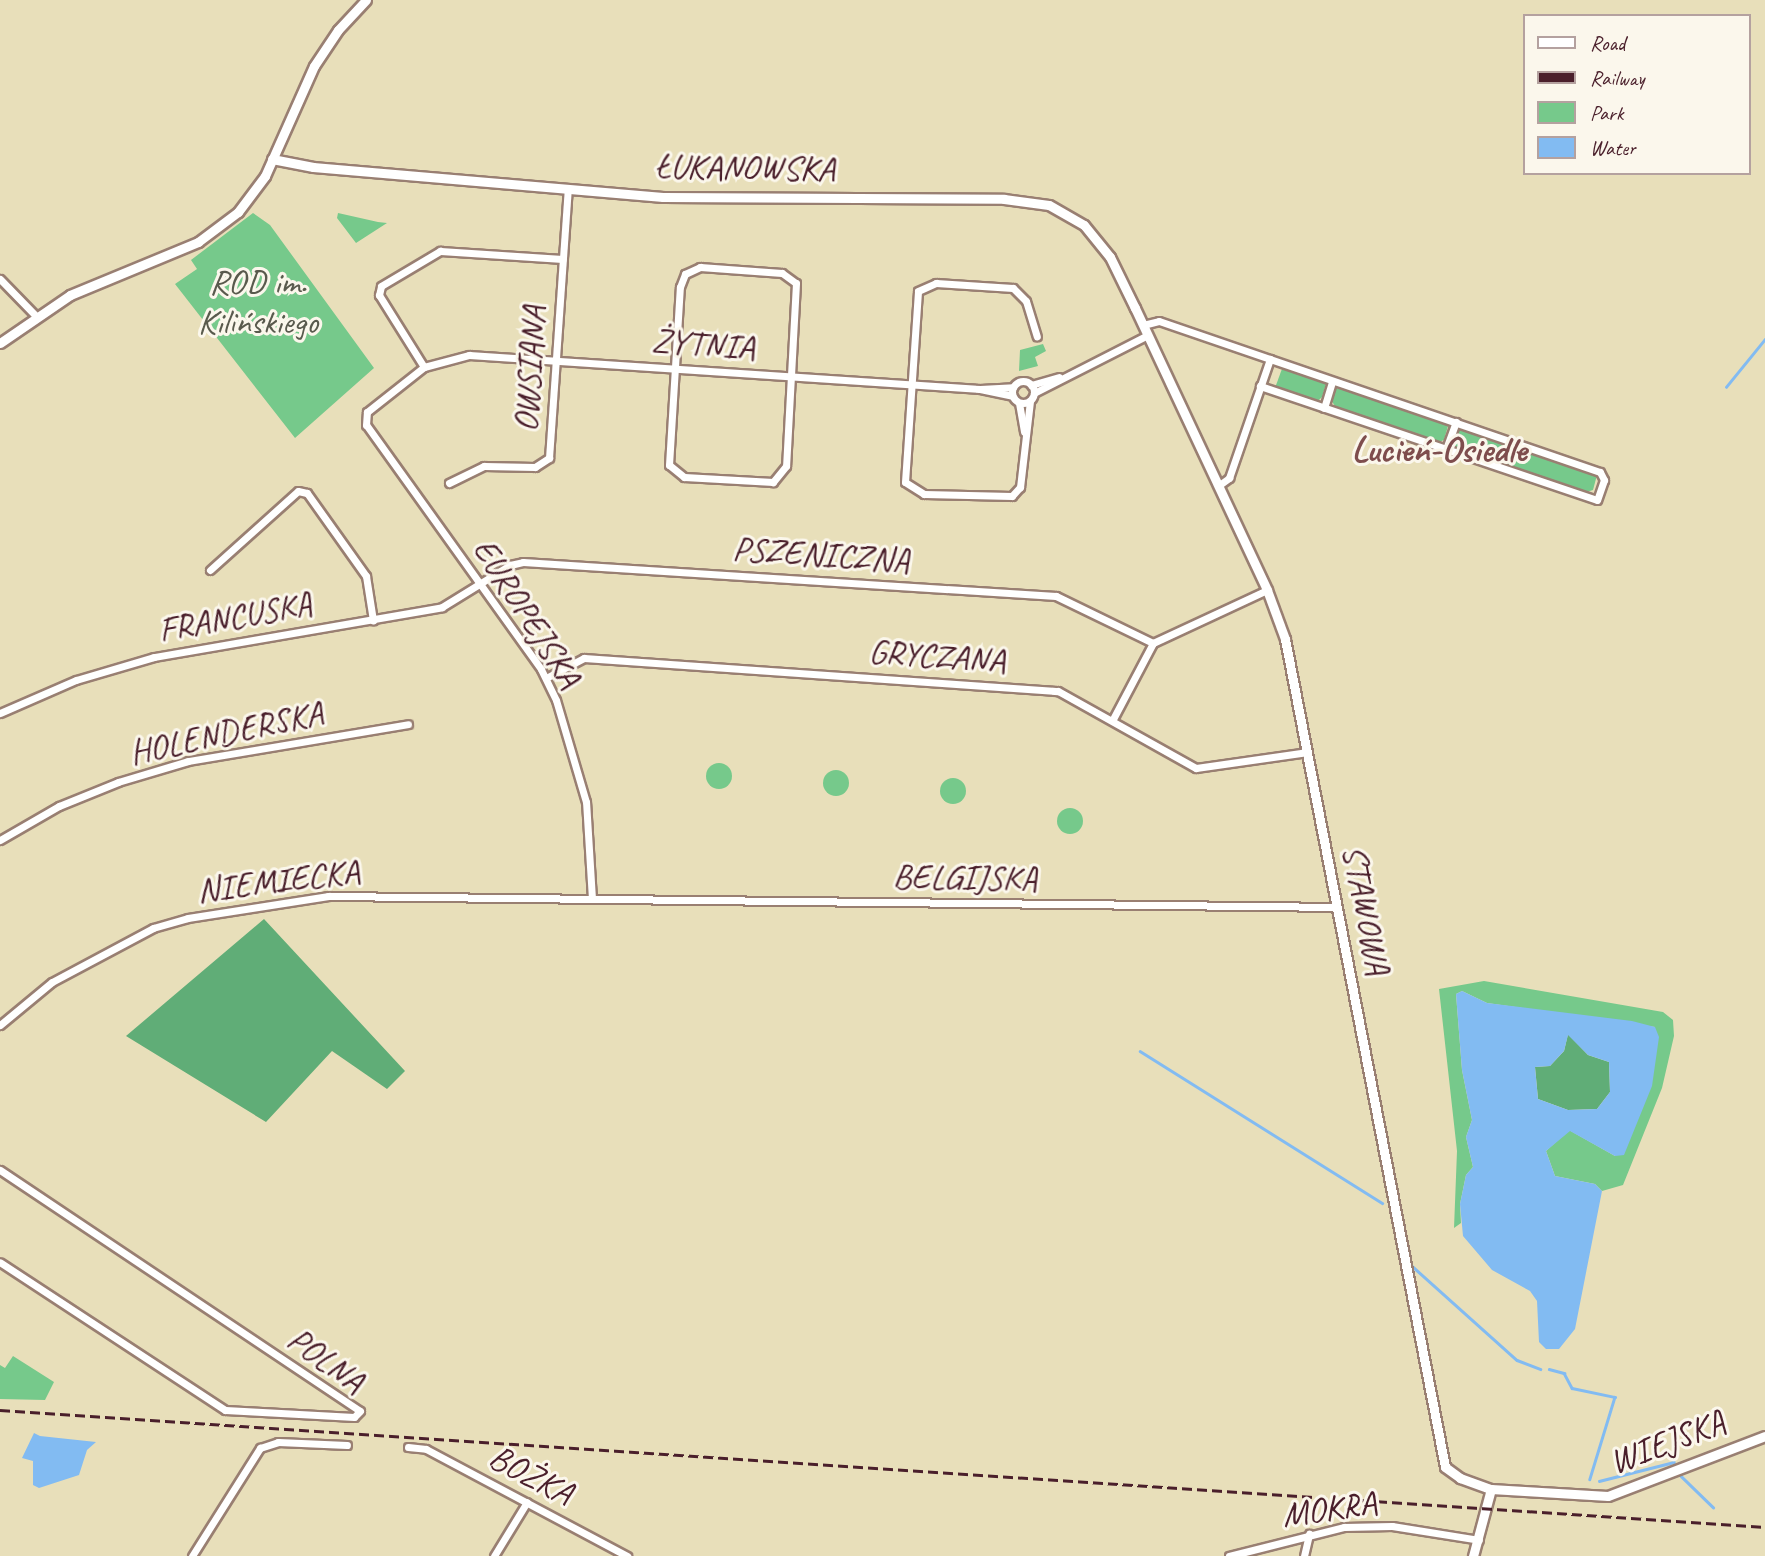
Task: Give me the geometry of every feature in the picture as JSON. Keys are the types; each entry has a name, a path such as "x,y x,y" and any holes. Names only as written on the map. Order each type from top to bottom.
{"street":[{"path":"0,343 37,317 104,278 167,256 213,232 248,200 272,159 314,66 338,30 366,0"},
{"name":"ŁUKANOWSKA","path":"272,159 313,167 663,197 1004,199 1049,205 1077,219 1099,241 1148,335"},
{"name":"OWSIANA","path":"449,483 484,466 535,467 549,458 568,189"},
{"name":"OWSIANA","path":"424,367 379,295 385,283 440,251 563,259"},
{"path":"711,268 782,273 793,279 797,292 783,474 768,483 680,476 669,465 675,368 681,283 690,270 711,268"},
{"path":"0,279 37,317"},
{"path":"1032,389 1024,432 1021,480 1012,496 918,493 903,476 915,299 929,284 1013,288 1026,301 1037,336"},
{"path":"1143,325 1159,321 1600,472 1604,480 1597,500 1260,386"},
{"path":"1032,389 1148,335"},
{"name":"STAWOWA","path":"1148,335 1267,590 1290,657 1441,1459 1453,1475 1491,1489"},
{"name":"ŻYTNIA","path":"364,421 367,412 424,367 468,355 980,389 1013,387"},
{"path":"1218,486 1229,478 1270,359"},
{"path":"1024,432 1019,403 1012,396 1013,387 1021,381 1032,389"},
{"path":"1324,408 1332,381"},
{"name":"ŻYTNIA","path":"980,389 1012,396"},
{"path":"1019,403 1030,401"},
{"name":"EUROPEJSKA","path":"364,421 546,678 568,729 586,802 592,899"},
{"path":"1446,449 1456,422"},
{"path":"210,570 298,491 307,493 366,576 373,620"},
{"name":"PSZENICZNA","path":"481,586 510,565 532,562 1056,596 1153,642"},
{"name":"FRANCUSKA","path":"0,713 76,680 154,657 442,607 481,586"},
{"path":"1113,719 1153,642 1267,590"},
{"name":"GRYCZANA","path":"546,678 583,657 1044,690 1067,693 1196,768 1308,752"},
{"name":"HOLENDERSKA","path":"0,840 59,806 188,761 408,724"},
{"name":"NIEMIECKA","path":"0,1025 86,960 153,928 188,918 328,896 592,899"},
{"name":"BELGIJSKA","path":"592,899 1337,907"},
{"name":"POLNA","path":"0,1170 359,1411 354,1417 225,1410 0,1262"},
{"name":"WIEJSKA","path":"1491,1489 1617,1495 1717,1451 1765,1436"},
{"path":"192,1556 261,1448 278,1442 347,1445"},
{"name":"BOŻKA","path":"408,1447 426,1449 627,1556"},
{"path":"1473,1556 1491,1489"},
{"path":"494,1556 527,1502"},
{"name":"MOKRA","path":"1229,1556 1309,1534 1383,1525 1479,1540"},
{"path":"1304,1556 1309,1534"}],"green space":[{"name":"ROD im. Kilińskiego","path":"253,213 270,225 374,368 295,438 175,284 197,269 191,260"},
{"path":"338,213 387,223 356,243 337,218"},
{"path":"1043,344 1046,351 1035,357 1038,366 1019,371 1020,350"},
{"path":"1283,366 1326,384 1322,397 1317,402 1275,388"},
{"path":"1344,387 1402,410 1429,416 1448,426 1444,440 1437,443 1337,409 1331,400 1335,389"},
{"path":"1459,429 1587,470 1597,475 1593,490 1583,493 1456,449 1453,442"},
{"path":"719,763 728,767 732,776 728,785 719,789 710,785 706,776 710,767"},
{"path":"836,770 845,774 849,783 845,792 836,796 827,792 823,783 827,774"},
{"path":"953,778 962,782 966,791 962,800 953,804 944,800 940,791 944,782"},
{"path":"1070,808 1079,812 1083,821 1079,830 1070,834 1061,830 1057,821 1061,812"},
{"path":"264,919 405,1071 387,1089 332,1051 266,1122 126,1036"},
{"path":"1484,981 1663,1012 1673,1020 1674,1036 1662,1088 1623,1185 1602,1191 1595,1184 1555,1176 1546,1151 1569,1130 1615,1156 1655,1027 1487,1003 1462,991 1456,994 1462,1070 1472,1120 1466,1137 1473,1167 1466,1175 1460,1204 1461,1223 1454,1228 1457,1151 1439,989"},
{"path":"1568,1034 1588,1055 1609,1062 1610,1092 1597,1109 1568,1110 1538,1099 1535,1067 1550,1066 1564,1051"},
{"path":"13,1356 54,1382 45,1400 0,1399 0,1365 5,1368"}],"water":[{"path":"1462,991 1487,1003 1632,1021 1655,1027 1659,1037 1652,1086 1624,1155 1615,1156 1570,1131 1546,1151 1555,1176 1595,1184 1602,1191 1575,1329 1559,1349 1546,1349 1539,1342 1537,1301 1530,1291 1492,1270 1463,1236 1460,1204 1466,1175 1473,1167 1466,1137 1472,1120 1462,1070 1456,994","holes":["1568,1035 1588,1055 1609,1062 1610,1092 1597,1109 1568,1110 1538,1099 1535,1067 1550,1066 1564,1051"]},
{"path":"34,1433 40,1436 96,1442 87,1450 79,1475 39,1488 33,1485 33,1461 22,1458"}],"waterway":[{"path":"1726,387 1765,339"},
{"path":"1140,1051 1382,1203"},
{"path":"1411,1265 1517,1360 1540,1369"},
{"path":"1549,1369 1564,1373 1572,1388 1615,1397 1590,1479"},
{"path":"1599,1481 1674,1462"},
{"path":"1681,1476 1713,1507"}],"railway":[{"path":"0,1410 1765,1527"}],"district":[{"name":"Lucień-Osiedle","path":"1439,449"}]}
